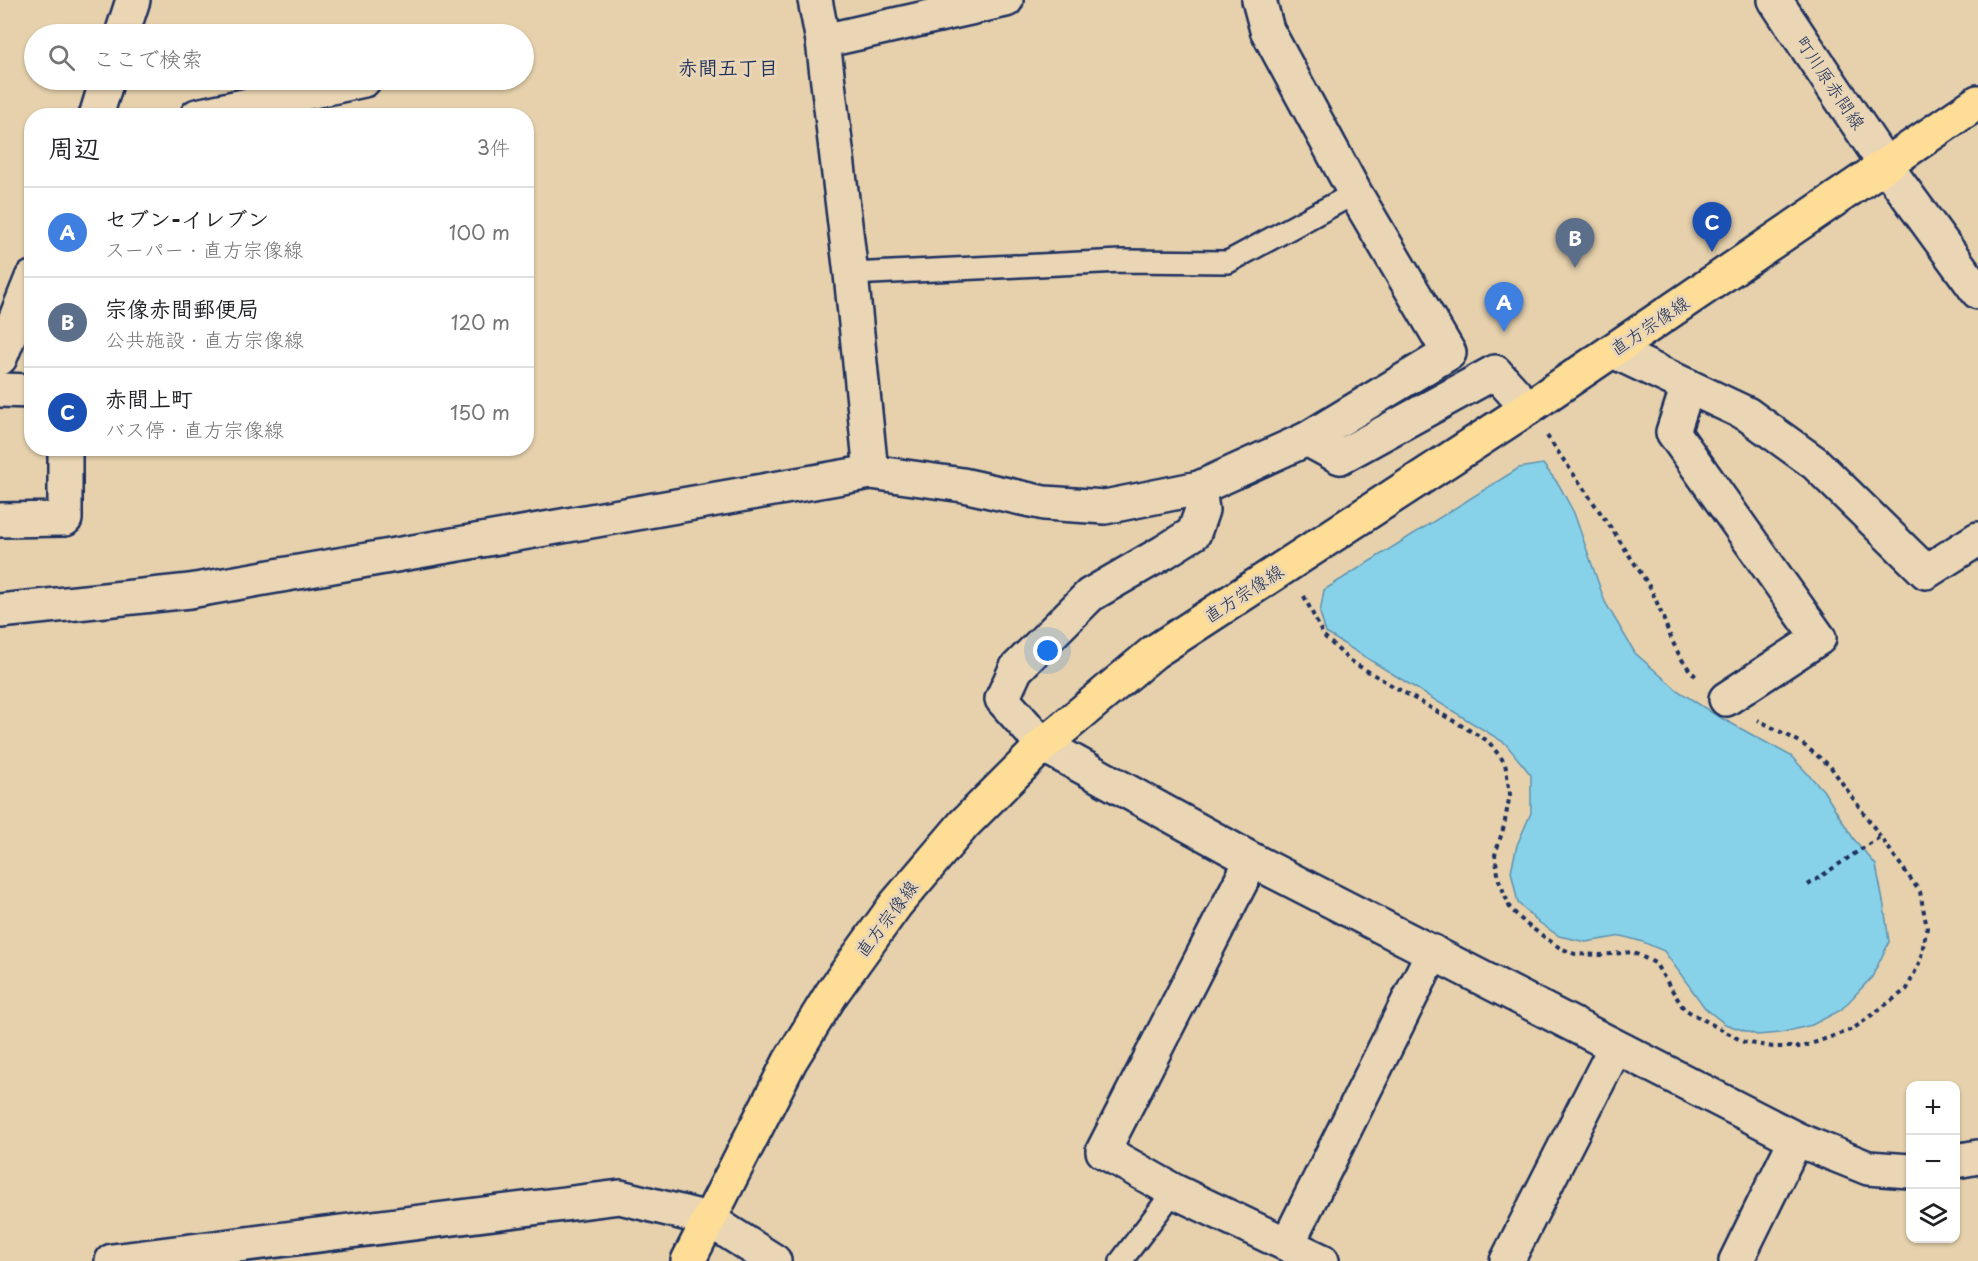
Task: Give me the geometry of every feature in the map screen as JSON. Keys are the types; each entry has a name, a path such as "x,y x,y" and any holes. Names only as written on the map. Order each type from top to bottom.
{"main road":[{"name":"直方宗像線","path":"688,1261 790,1060 832,993 896,904 964,824 1042,745 1154,652 1528,408 1978,102"}],"street":[{"path":"125,24 132,0"},
{"path":"815,0 823,41 851,274 870,472"},
{"path":"823,41 1006,0"},
{"path":"0,611 190,591 870,472 963,485 1044,503 1105,507 1199,488 1307,439 1449,353 1355,193 1267,30 1259,0"},
{"name":"町川原赤間線","path":"1775,0 1886,166 1978,292"},
{"path":"99,108 104,90"},
{"path":"234,108 318,90"},
{"path":"0,358 24,298"},
{"path":"1613,351 1747,414 1815,463 1926,572 1978,539"},
{"path":"1307,439 1340,457 1495,372 1528,408"},
{"path":"1688,386 1673,432 1819,638 1726,699"},
{"path":"0,390 24,391"},
{"path":"0,520 65,519 65,456"},
{"path":"1199,488 1202,510 1194,533 1090,595 1016,669 1002,699 1042,745 1252,860 1615,1048 1796,1138 1868,1168 1906,1171"},
{"path":"1252,860 1103,1151 1174,1191 1322,1261"},
{"path":"1288,1243 1433,952"},
{"path":"1507,1261 1615,1048"},
{"path":"1736,1261 1796,1138"},
{"path":"112,1261 620,1197 708,1219 774,1261"}],"lane":[{"path":"851,274 1121,261 1228,262 1355,193"},
{"path":"1121,1261 1174,1191"}],"path":[{"path":"1289,566 1323,635 1350,662 1488,741 1505,763 1510,794 1504,826 1495,855 1499,880 1510,908 1526,924 1560,948 1575,954 1601,955 1632,952 1655,963 1684,1009 1744,1042 1773,1047 1802,1047 1853,1029 1907,989 1920,961 1927,928 1920,892 1830,766 1800,742 1753,717 1690,671 1677,650 1648,583 1528,408"},
{"path":"1808,885 1881,836"}],"water":[{"path":"1543,464 1559,485 1574,513 1605,602 1635,653 1677,690 1714,714 1791,756 1823,790 1853,838 1876,865 1889,942 1872,977 1841,1010 1812,1025 1780,1033 1757,1035 1725,1024 1705,1008 1664,951 1622,936 1586,942 1559,936 1537,921 1518,903 1511,871 1517,845 1531,813 1531,775 1505,743 1326,633 1320,613 1324,590 1519,468"}],"place":[{"name":"赤間上町","path":"1712,252"},
{"name":"宗像赤間郵便局","path":"1575,268"},
{"name":"セブン-イレブン","path":"1504,332"}],"district":[{"name":"赤間五丁目","path":"728,68"}]}
